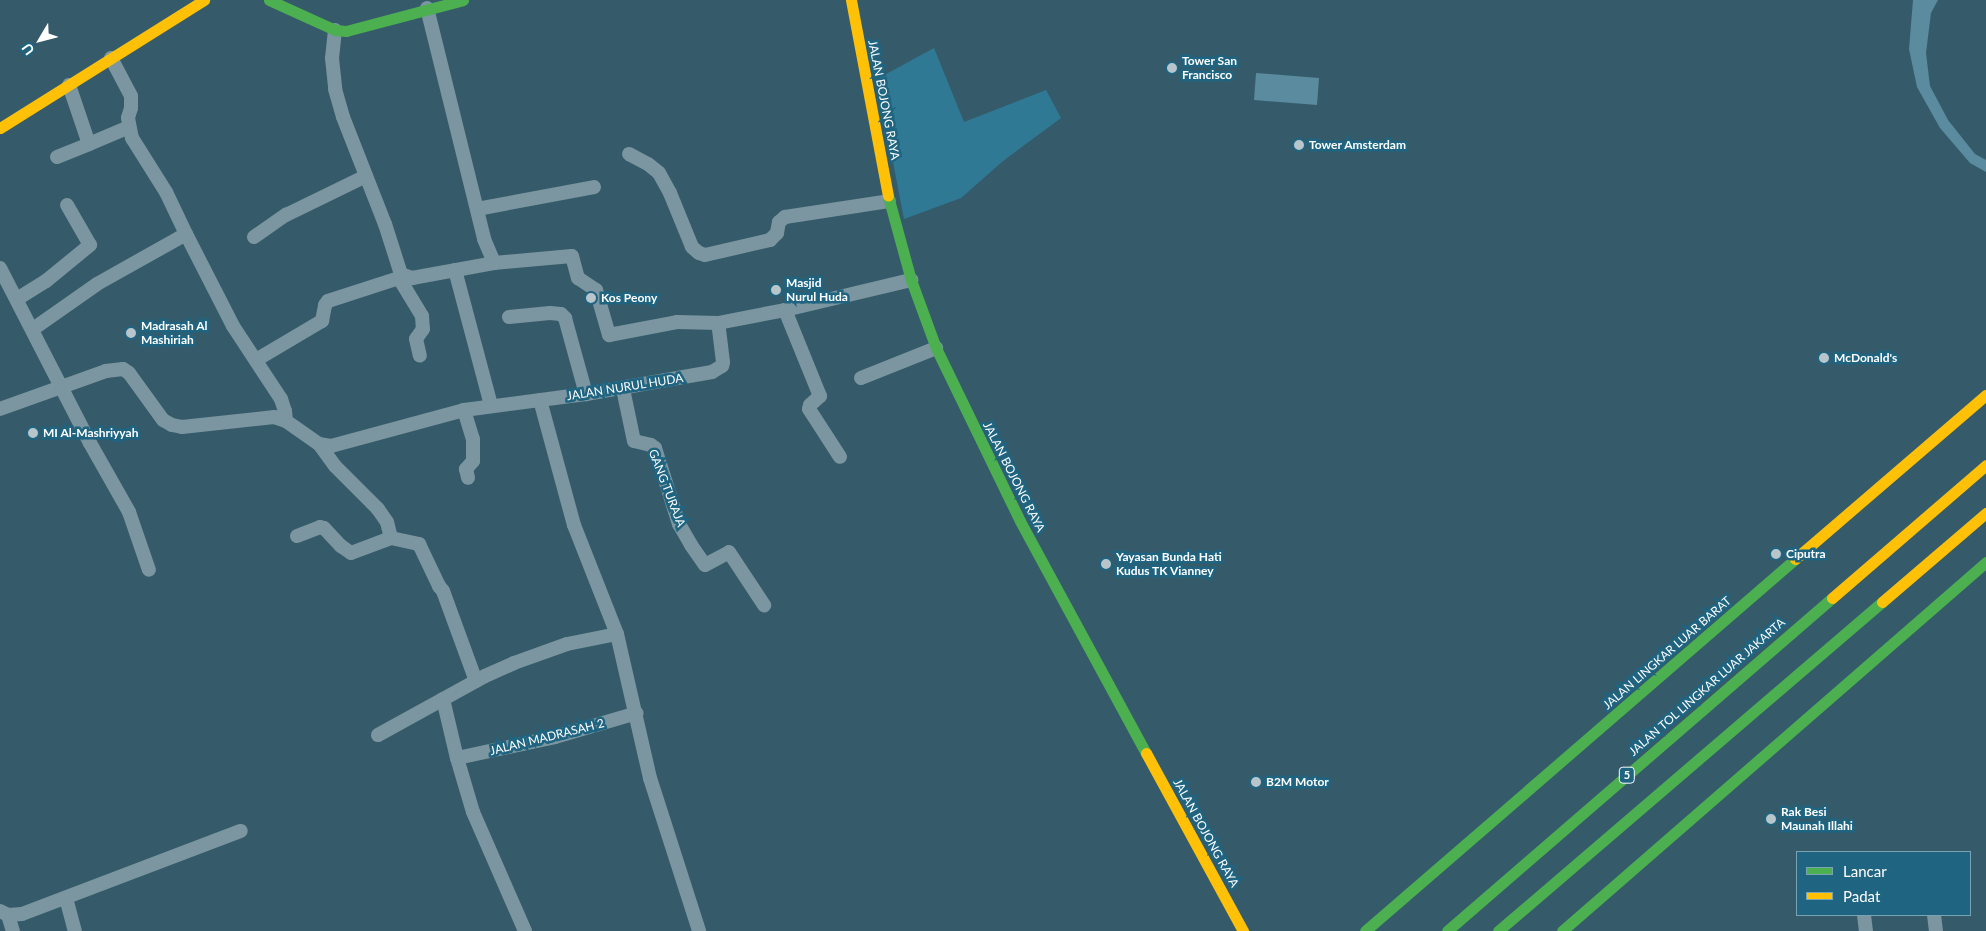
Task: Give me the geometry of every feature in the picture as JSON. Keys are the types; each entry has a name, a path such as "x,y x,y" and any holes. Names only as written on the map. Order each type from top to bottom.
{"main road":[{"path":"0,128 204,0"},
{"path":"269,0 335,30 346,31 464,0"},
{"name":"JALAN BOJONG RAYA","path":"851,0 889,201 911,280 936,348 1020,521 1243,931"},
{"name":"JALAN LINGKAR LUAR BARAT","path":"1365,931 1986,395"},
{"name":"JALAN TOL LINGKAR LUAR JAKARTA","path":"1447,931 1986,465"},
{"path":"1498,931 1986,513"},
{"path":"1562,931 1986,562"}],"street":[{"path":"428,8 484,239 494,263"},
{"path":"335,30 332,58 336,89 343,117 385,224 400,276 422,316 422,329 416,339 420,356"},
{"path":"111,58 131,96 132,108 128,118 132,138 166,192 233,326 281,400 290,424"},
{"path":"69,85 89,144"},
{"path":"57,157 129,127"},
{"path":"629,154 659,174 670,193 694,250 705,255 770,240 777,233 779,222 785,218 889,201"},
{"path":"254,237 286,215 366,176"},
{"path":"477,209 594,187"},
{"path":"17,299 46,282 90,245 67,205"},
{"path":"34,329 97,284 186,234"},
{"path":"256,360 322,321 325,305 328,301 400,276 412,278 494,263 572,256 578,278 596,290 610,335 678,322 718,322 786,310 911,280"},
{"path":"455,270 491,405"},
{"path":"1,273 34,329 90,442 129,512 149,570"},
{"path":"786,310 820,396 810,405 809,409 840,457"},
{"path":"509,317 550,313 561,314 565,318 586,394"},
{"name":"JALAN NURUL HUDA","path":"319,444 331,446 341,444 464,410 623,389 718,370 724,362 718,322"},
{"path":"861,378 936,348"},
{"path":"0,409 106,371 123,369 129,373 163,420 172,425 182,427 262,417 290,424 319,444 336,466 378,509 387,522 391,538"},
{"name":"GANG TURAJA","path":"623,389 634,441 652,444 679,524 691,545 705,566 729,552 764,605"},
{"path":"540,400 574,525 617,634 659,810 697,930"},
{"path":"464,410 473,439 473,461 466,469 468,478"},
{"path":"297,536 320,527 324,528 341,546 351,553 391,538 419,544 443,591 476,681"},
{"path":"378,735 476,681 514,663 566,644 617,634"},
{"path":"443,699 457,758 473,812 526,931"},
{"name":"JALAN MADRASAH 2","path":"457,758 555,737 637,713"},
{"path":"13,931 4,913 22,914 241,831"},
{"path":"66,898 75,931"},
{"path":"1864,916 1866,931"},
{"path":"1934,916 1936,931"}],"shaded area":[{"path":"1913,0 1938,0 1931,13 1926,53 1930,86 1948,120 1975,154 1986,160 1986,172 1970,163 1940,128 1917,87 1909,49"},
{"path":"934,48 964,122 1046,90 1061,118 1003,161 961,198 904,219 877,79"},
{"path":"1256,73 1319,78 1317,105 1254,100"}],"traffic: fast":[{"path":"269,0 335,30 346,31 463,0"},
{"path":"888,196 911,280 936,348 1020,521 1146,753"},
{"path":"1365,931 1795,559"},
{"path":"1562,931 1986,562"},
{"path":"1447,931 1832,598"},
{"path":"1498,931 1882,602"}],"traffic: slow":[{"path":"0,128 204,0"},
{"path":"851,0 888,196"},
{"path":"1795,559 1986,395"},
{"path":"1832,598 1986,465"},
{"path":"1882,602 1986,513"},
{"path":"1146,753 1243,931"}],"place":[{"name":"Tower San Francisco","path":"1172,68"},
{"name":"Tower Amsterdam","path":"1299,145"},
{"name":"Masjid Nurul Huda","path":"776,290"},
{"name":"Kos Peony","path":"591,298"},
{"name":"Madrasah Al Mashiriah","path":"131,333"},
{"name":"McDonald's","path":"1824,358"},
{"name":"MI Al-Mashriyyah","path":"33,433"},
{"name":"Ciputra","path":"1776,554"},
{"name":"Yayasan Bunda Hati Kudus TK Vianney","path":"1106,564"},
{"name":"B2M Motor","path":"1256,782"},
{"name":"Rak Besi Maunah Illahi","path":"1771,819"}]}
